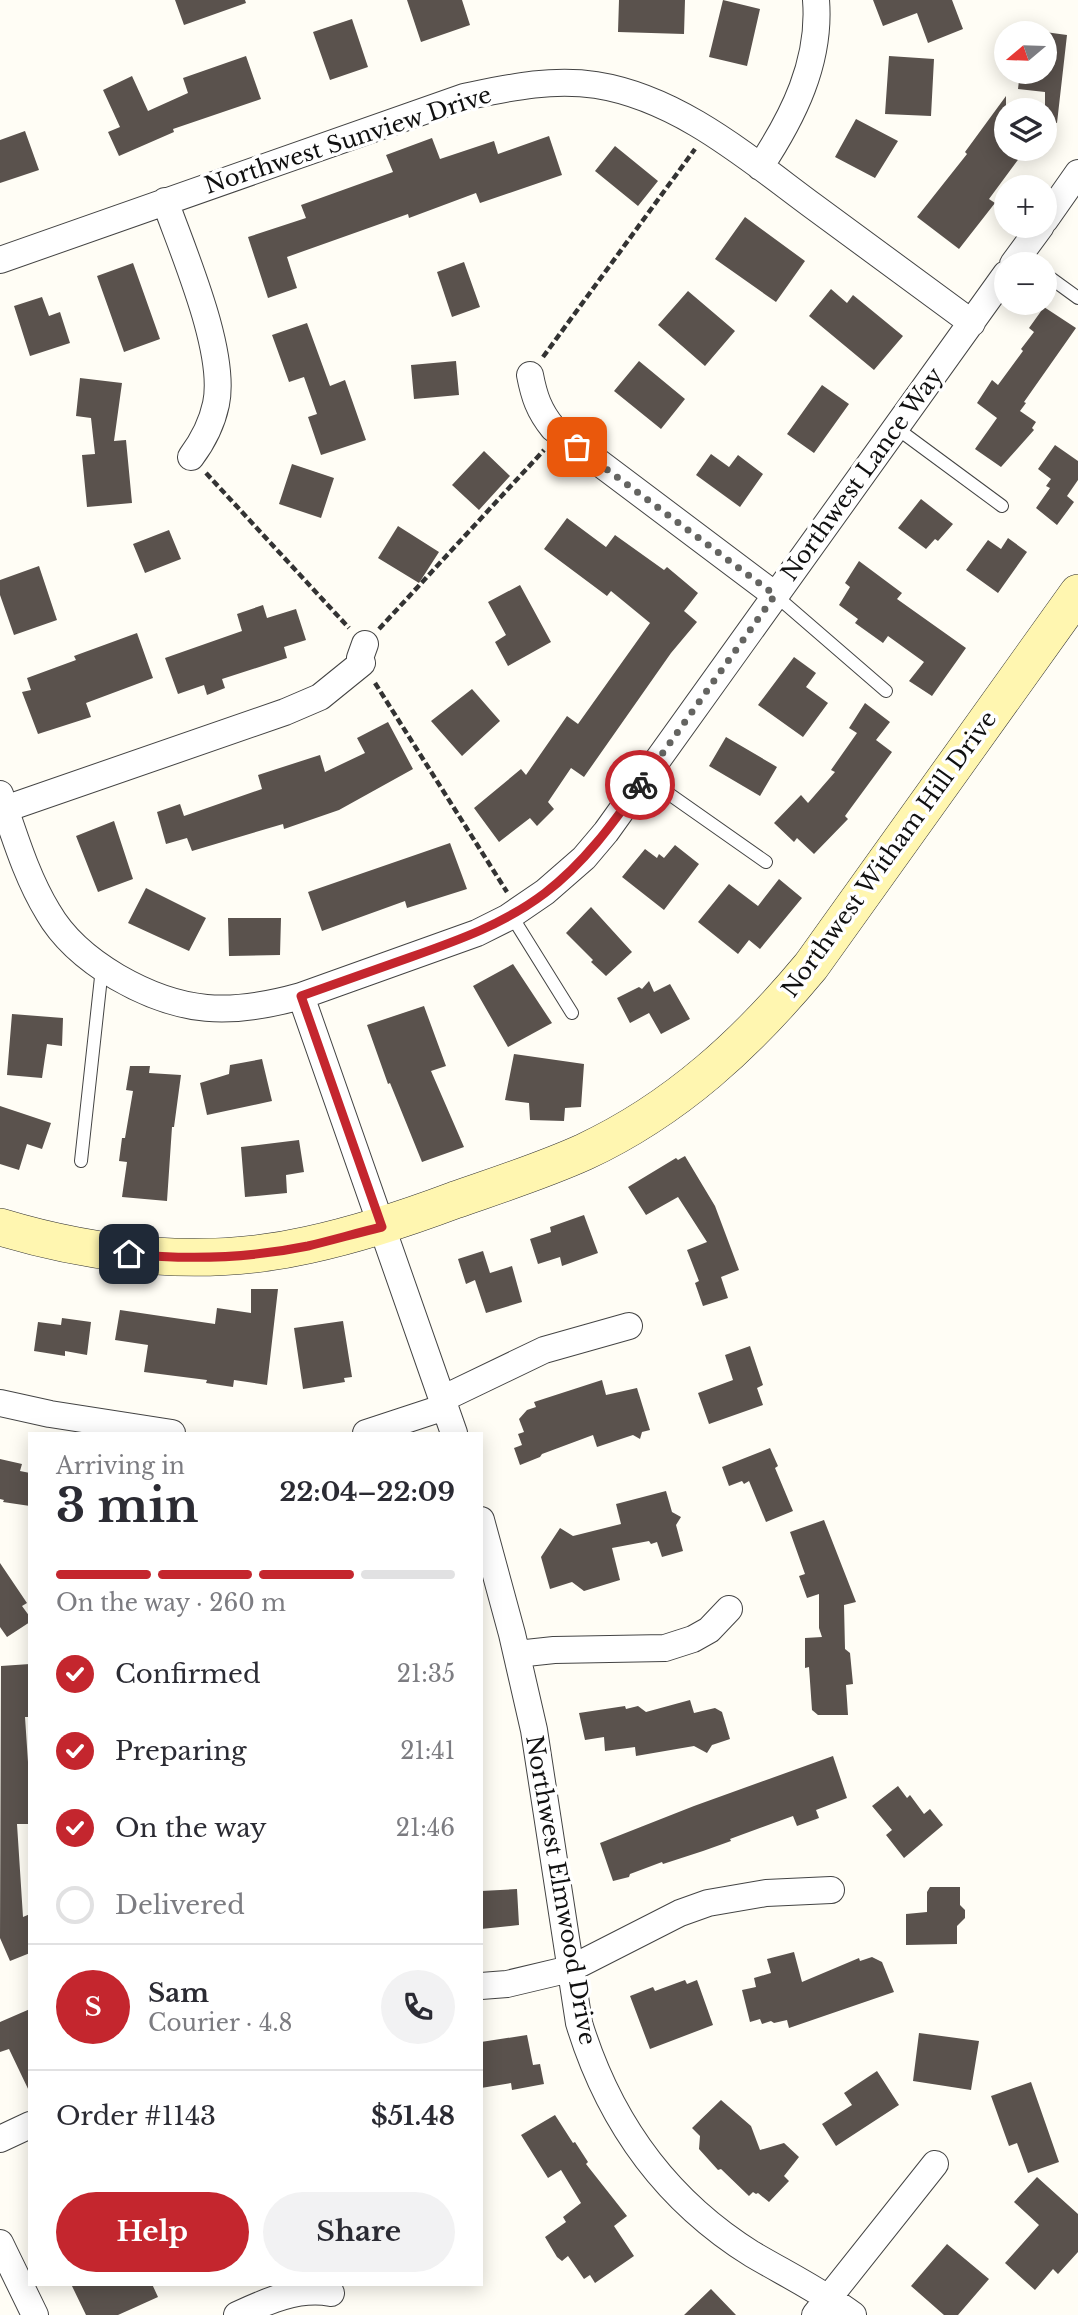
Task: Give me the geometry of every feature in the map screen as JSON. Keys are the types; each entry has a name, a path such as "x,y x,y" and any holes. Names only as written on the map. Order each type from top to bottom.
{"street":[{"path":"760,167 792,114 808,73 814,45 816,0"},
{"name":"Northwest Sunview Drive","path":"0,260 464,97 517,86 560,82 598,85 643,98 685,117 760,167 972,323"},
{"path":"1057,203 1078,173"},
{"path":"165,201 199,298 218,373 217,403 208,431 191,457"},
{"name":"Northwest Lance Way","path":"301,996 477,933 515,913 545,892 584,858 607,832 895,427 994,295"},
{"path":"530,375 542,415 559,433 775,595"},
{"name":"Northwest Witham Hill Drive","path":"0,1227 38,1239 106,1252 152,1256 218,1256 307,1246 382,1227 541,1170 585,1151 642,1120 733,1052 777,1007 811,965 1078,593"},
{"path":"364,654 320,697 285,712 3,802 19,850 50,916 74,945 102,968 140,990 186,1006 247,1008 301,996 454,1432"},
{"path":"369,1432 444,1403 544,1350 629,1326"},
{"path":"0,1403 166,1432"},
{"name":"Northwest Elmwood Drive","path":"483,1527 534,1730 579,2023 611,2106 633,2142 657,2173 695,2211 722,2234 822,2306 852,2315"},
{"path":"517,1654 554,1650 665,1648 693,1639 709,1630 729,1609"},
{"path":"483,1986 507,1984 570,1969 680,1913 709,1903 766,1893 831,1890"},
{"path":"0,2139 28,2126"},
{"path":"822,2306 935,2164"},
{"path":"0,2242 34,2315"},
{"path":"237,2315 277,2298 317,2291 331,2293"}],"lane":[{"path":"1057,283 1078,298"},
{"path":"895,427 1002,506"},
{"path":"775,595 886,691"},
{"path":"645,777 766,862"},
{"path":"515,913 572,1013"},
{"path":"81,1161 102,968"}],"path":[{"path":"530,375 708,131"},
{"path":"364,654 559,433"},
{"path":"191,457 364,654 515,913"}],"building":[{"path":"175,0 245,0 246,3 184,25"},
{"path":"407,0 462,0 470,25 421,42"},
{"path":"619,0 685,0 684,34 618,32"},
{"path":"723,0 760,9 747,66 709,57"},
{"path":"873,0 952,0 963,29 928,43 917,13 883,26"},
{"path":"352,19 368,67 330,80 313,32"},
{"path":"1057,34 1067,35 1057,123 1057,98 1045,98 1045,92 1018,89 1019,84 1057,84"},
{"path":"246,56 261,99 173,129 174,132 119,156 108,132 120,127 103,90 132,76 148,111 188,93 183,78"},
{"path":"889,56 934,59 931,116 885,114"},
{"path":"994,112 994,161 1017,161 1007,175 994,175 994,192 989,199 994,204 959,249 917,217 967,154 965,152"},
{"path":"856,119 898,141 875,178 835,157"},
{"path":"25,131 39,170 0,183 0,140"},
{"path":"549,136 562,175 480,203 476,193 409,218 408,214 287,257 297,288 268,298 248,237 306,218 301,205 393,172 386,155 432,138 440,159 494,141 498,154"},
{"path":"615,146 658,181 638,206 595,171"},
{"path":"745,217 805,261 776,302 715,259"},
{"path":"464,262 480,307 452,317 437,272"},
{"path":"133,263 160,339 124,352 97,276"},
{"path":"831,289 847,303 853,295 903,336 874,370 809,316"},
{"path":"688,291 735,331 705,366 658,325"},
{"path":"42,297 49,316 60,312 70,343 30,356 14,306"},
{"path":"1038,315 1056,315 1076,328 1020,411 1036,422 1032,428 1034,430 1001,467 975,449 997,418 977,403 992,380 998,385 1023,351 1021,349 1034,332 1029,328"},
{"path":"307,323 330,386 345,380 366,440 321,455 308,417 317,414 304,377 289,382 272,335"},
{"path":"456,361 459,395 414,399 411,365"},
{"path":"639,361 685,399 661,429 614,391"},
{"path":"80,378 122,383 114,441 126,440 132,503 87,507 82,455 95,454 91,418 76,416"},
{"path":"822,385 849,404 814,453 787,434"},
{"path":"1055,445 1078,461 1078,480 1067,496 1074,502 1057,525 1036,508 1050,488 1046,486 1051,479 1038,469"},
{"path":"484,451 510,476 479,510 452,485"},
{"path":"711,454 729,467 738,455 763,474 740,507 696,475"},
{"path":"292,464 334,478 321,518 279,504"},
{"path":"921,499 953,524 938,541 935,539 926,549 898,528"},
{"path":"567,518 606,547 615,535 664,570 667,567 698,593 684,611 697,622 671,653 584,777 571,768 548,802 554,809 537,826 530,818 499,842 474,808 521,769 526,775 567,716 578,724 650,623 611,591 607,596 544,549"},
{"path":"398,526 439,552 419,583 378,558"},
{"path":"169,530 181,559 145,573 133,544"},
{"path":"1008,538 1027,552 998,593 966,570 988,540 1001,549"},
{"path":"859,561 902,593 897,599 966,648 932,696 909,681 924,662 888,636 883,643 855,623 858,619 839,605 850,587 845,583"},
{"path":"39,566 57,620 14,635 0,595 0,580"},
{"path":"520,585 551,642 508,666 495,642 506,635 488,602"},
{"path":"263,605 267,618 296,609 306,640 284,647 287,658 222,679 225,688 207,695 204,685 178,694 165,658 242,631 237,614"},
{"path":"137,633 153,678 86,703 91,717 38,734 22,692 31,690 27,678 76,660 74,656"},
{"path":"794,657 816,673 806,687 828,703 803,737 758,705"},
{"path":"472,689 500,721 462,756 431,721"},
{"path":"865,703 890,722 876,740 892,752 845,816 848,819 814,854 797,838 794,842 774,823 801,795 808,803 835,772 831,770 857,733 849,728"},
{"path":"388,722 413,769 339,810 284,829 283,824 192,851 187,838 166,844 157,812 180,804 184,816 262,789 258,775 320,755 325,772 365,753 357,738"},
{"path":"726,737 777,767 760,796 709,766"},
{"path":"114,821 133,879 98,892 76,836"},
{"path":"450,843 467,889 407,908 405,901 322,931 308,892"},
{"path":"675,845 699,864 664,910 622,877 645,849 657,858 659,854 664,858"},
{"path":"779,879 802,898 760,949 749,940 738,954 698,922 729,884 758,906"},
{"path":"146,888 206,918 189,951 128,923"},
{"path":"591,907 632,952 606,976 566,933"},
{"path":"228,918 281,918 280,955 229,956"},
{"path":"513,964 552,1023 508,1047 473,986"},
{"path":"649,981 654,992 670,984 690,1019 661,1034 649,1013 630,1023 617,998 639,987 642,989"},
{"path":"424,1006 446,1066 431,1071 464,1147 422,1162 390,1083 388,1084 367,1025"},
{"path":"12,1014 63,1018 62,1046 47,1044 42,1078 7,1075"},
{"path":"514,1054 584,1064 581,1107 565,1108 564,1121 530,1120 529,1103 505,1100"},
{"path":"262,1059 272,1101 207,1115 200,1083 229,1074 230,1065"},
{"path":"130,1066 150,1066 149,1073 181,1075 172,1127 167,1201 122,1197 127,1162 119,1161 133,1091 126,1090"},
{"path":"0,1106 51,1123 42,1149 27,1144 19,1170 0,1164"},
{"path":"299,1140 304,1172 286,1175 287,1193 245,1197 241,1147"},
{"path":"685,1156 715,1206 739,1270 721,1277 728,1298 703,1306 695,1283 699,1281 687,1250 707,1242 678,1197 646,1215 628,1187 676,1158 678,1160"},
{"path":"584,1215 598,1253 562,1266 560,1257 538,1264 530,1239 551,1232 550,1227"},
{"path":"483,1251 490,1273 512,1266 522,1302 486,1313 475,1280 466,1284 458,1259"},
{"path":"251,1289 278,1289 267,1385 234,1380 233,1387 206,1383 207,1380 144,1372 148,1345 115,1340 120,1310 215,1324 217,1308 251,1313"},
{"path":"62,1318 91,1322 87,1355 65,1351 65,1356 34,1351 38,1322 61,1325"},
{"path":"343,1321 352,1377 344,1378 345,1382 303,1389 294,1328"},
{"path":"750,1346 763,1385 757,1388 763,1405 709,1424 698,1393 733,1380 725,1355"},
{"path":"602,1380 606,1395 637,1388 650,1430 642,1432 640,1439 633,1435 597,1447 593,1435 520,1465 514,1448 522,1445 518,1434 524,1432 519,1419 527,1410 536,1407 534,1402"},
{"path":"770,1448 778,1466 775,1468 793,1511 766,1522 749,1481 729,1486 722,1467"},
{"path":"0,1459 22,1464 20,1471 28,1473 28,1506 3,1502 4,1500 0,1499"},
{"path":"666,1491 672,1512 681,1517 676,1525 683,1551 662,1557 657,1542 651,1544 649,1541 612,1548 620,1580 584,1591 572,1582 550,1589 541,1557 560,1528 573,1536 621,1524 616,1504"},
{"path":"824,1520 856,1602 844,1605 845,1649 850,1653 853,1684 846,1685 848,1715 818,1715 812,1710 809,1667 805,1668 805,1638 822,1637 819,1628 819,1594 807,1598 799,1576 805,1574 790,1532"},
{"path":"0,1563 27,1603 22,1606 28,1614 28,1623 7,1637 0,1627"},
{"path":"28,1664 28,1717 25,1717 28,1824 17,1824 23,1917 28,1915 28,1954 10,1961 0,1938 1,1666"},
{"path":"690,1700 694,1713 715,1708 722,1712 730,1739 712,1745 707,1753 694,1746 636,1756 635,1747 605,1751 604,1737 585,1740 579,1713 625,1706 626,1709 638,1706 646,1712"},
{"path":"833,1756 847,1798 816,1810 819,1818 797,1826 793,1816 730,1839 731,1841 663,1864 662,1862 613,1881 600,1843"},
{"path":"898,1786 907,1798 910,1795 924,1814 930,1809 943,1825 904,1858 886,1835 892,1830 872,1806"},
{"path":"930,1887 960,1887 960,1905 965,1910 965,1918 957,1926 957,1944 906,1945 906,1914 927,1912 927,1892"},
{"path":"517,1889 519,1925 483,1929 483,1891"},
{"path":"794,1952 802,1982 859,1958 860,1961 872,1957 882,1962 894,1992 789,2028 787,2020 762,2024 760,2019 750,2022 742,1990 756,1987 754,1978 771,1973 767,1959"},
{"path":"685,1980 687,1984 697,1980 713,2025 650,2049 630,1996 653,1987 655,1991"},
{"path":"28,2010 28,2089 9,2049 0,2052 0,2022"},
{"path":"919,2033 979,2041 971,2090 913,2081"},
{"path":"527,2035 533,2065 540,2064 544,2084 512,2090 511,2083 483,2088 483,2042"},
{"path":"877,2071 899,2105 836,2146 822,2124 852,2105 844,2093"},
{"path":"1031,2082 1059,2162 1028,2173 1017,2143 1009,2146 991,2096"},
{"path":"721,2100 751,2126 760,2150 784,2143 799,2157 784,2176 789,2181 769,2202 758,2193 753,2192 749,2196 721,2169 718,2170 699,2149 700,2136 692,2128"},
{"path":"555,2115 588,2162 586,2164 627,2216 614,2226 634,2256 595,2283 590,2275 584,2279 568,2256 562,2261 557,2257 545,2237 566,2222 563,2217 581,2203 561,2170 548,2178 521,2135"},
{"path":"1037,2177 1078,2214 1078,2252 1058,2274 1053,2269 1035,2290 1005,2263 1039,2225 1014,2202"},
{"path":"947,2244 989,2279 958,2315 944,2315 911,2286"},
{"path":"72,2286 153,2286 158,2297 118,2315 86,2315"},
{"path":"711,2289 736,2315 684,2315"}],"way so far":[{"path":"577,447 775,595 640,785"}],"route":[{"path":"129,1254 218,1256 265,1252 307,1246 382,1227 301,996 477,933 507,918 545,892 584,858 607,832 640,785"}]}
